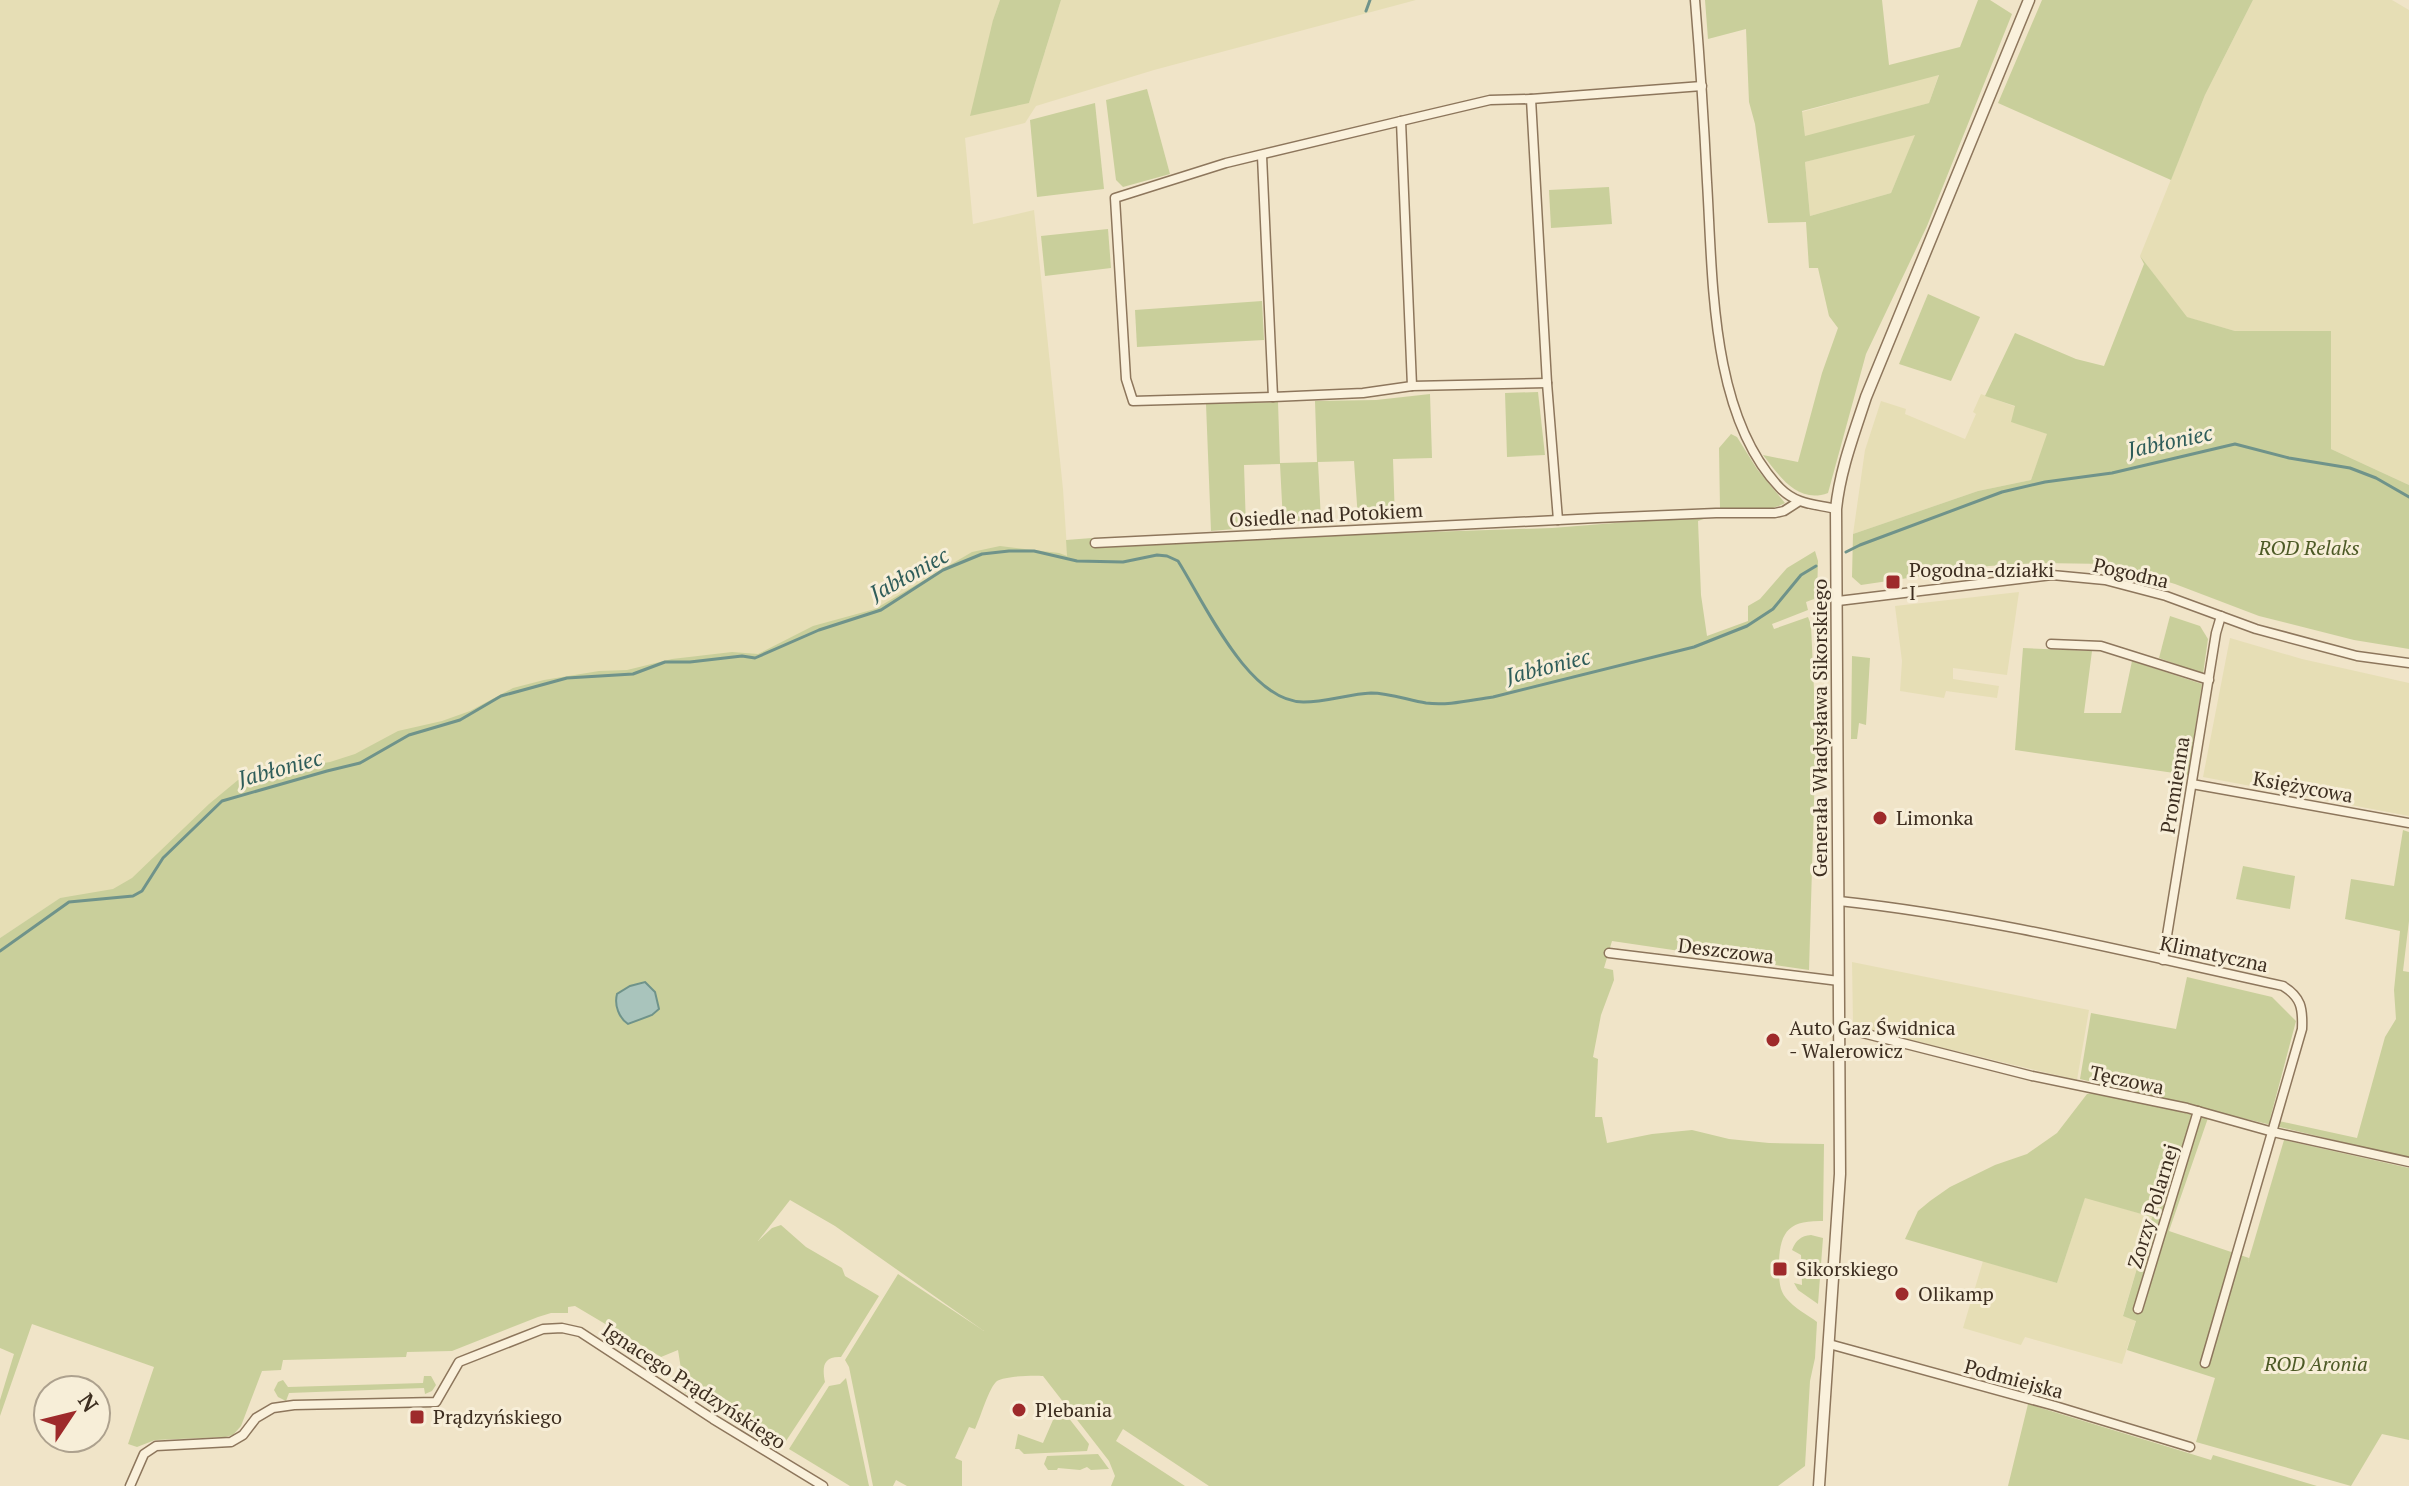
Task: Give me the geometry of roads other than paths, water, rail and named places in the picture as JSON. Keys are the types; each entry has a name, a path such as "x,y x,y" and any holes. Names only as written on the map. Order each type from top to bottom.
{"street":[{"path":"1695,0 1716,307 1724,373 1738,420 1752,450 1782,490 1798,502 1836,509"},
{"name":"Generała Władysława Sikorskiego","path":"1819,1486 1840,1174 1843,1028 1839,981 1838,488 1866,397 2026,1"},
{"path":"1547,383 1412,386 1363,393 1133,401 1126,379 1115,198 1226,163 1490,100 1702,86"},
{"path":"1531,99 1558,520"},
{"path":"1401,121 1412,386"},
{"path":"1262,156 1273,397"},
{"name":"Osiedle nad Potokiem","path":"1095,543 1716,513 1775,513 1798,502"},
{"name":"Pogodna","path":"1838,601 2052,575 2105,580 2166,596 2256,629 2357,656 2409,663"},
{"name":"Promienna","path":"2163,960 2221,616"},
{"path":"2051,644 2101,646 2209,680"},
{"name":"Księżycowa","path":"2192,784 2409,823"},
{"name":"Klimatyczna","path":"1839,901 1938,913 2283,986 2294,993 2301,1003 2302,1029 2205,1363"},
{"name":"Deszczowa","path":"1609,953 1839,981"},
{"name":"Tęczowa","path":"1843,1028 2032,1076 2198,1111 2273,1132 2409,1162"},
{"name":"Zorzy Polarnej","path":"2138,1309 2198,1111"},
{"name":"Ignacego Prądzyńskiego","path":"130,1486 144,1454 156,1446 231,1442 243,1435 256,1418 273,1408 436,1402 459,1362 543,1329 562,1328 580,1332 823,1486"},
{"name":"Podmiejska","path":"1829,1344 2190,1447"}],"water":[{"path":"645,982 655,992 659,1009 628,1024 618,1011 617,994"}],"waterway":[{"path":"1366,11 1370,0"},
{"name":"Jabłoniec","path":"1846,552 2002,492 2045,482 2112,473 2235,444 2289,458 2350,468 2376,478 2409,497"},
{"name":"Jabłoniec","path":"0,951 69,902 133,896 142,891 163,858 222,801 360,763 409,735 460,720 501,696 567,678 633,674 665,662 742,656 755,658 819,630 881,610 943,570 982,554 1034,551 1077,561 1123,562 1157,555 1178,561 1215,624 1247,669 1284,698 1304,702 1371,693 1426,703 1460,702 1493,697 1694,647 1747,626 1773,609 1801,575 1816,566"}],"place":[{"name":"Pogodna-działki I","path":"1893,582"},
{"name":"Limonka","path":"1880,818"},
{"name":"Auto Gaz Świdnica - Walerowicz","path":"1773,1040"},
{"name":"Sikorskiego","path":"1780,1269"},
{"name":"Olikamp","path":"1902,1294"},
{"name":"Plebania","path":"1019,1410"},
{"name":"Prądzyńskiego","path":"417,1417"}],"park label":[{"name":"ROD Relaks","path":"2309,548"},
{"name":"ROD Aronia","path":"2316,1364"}]}
